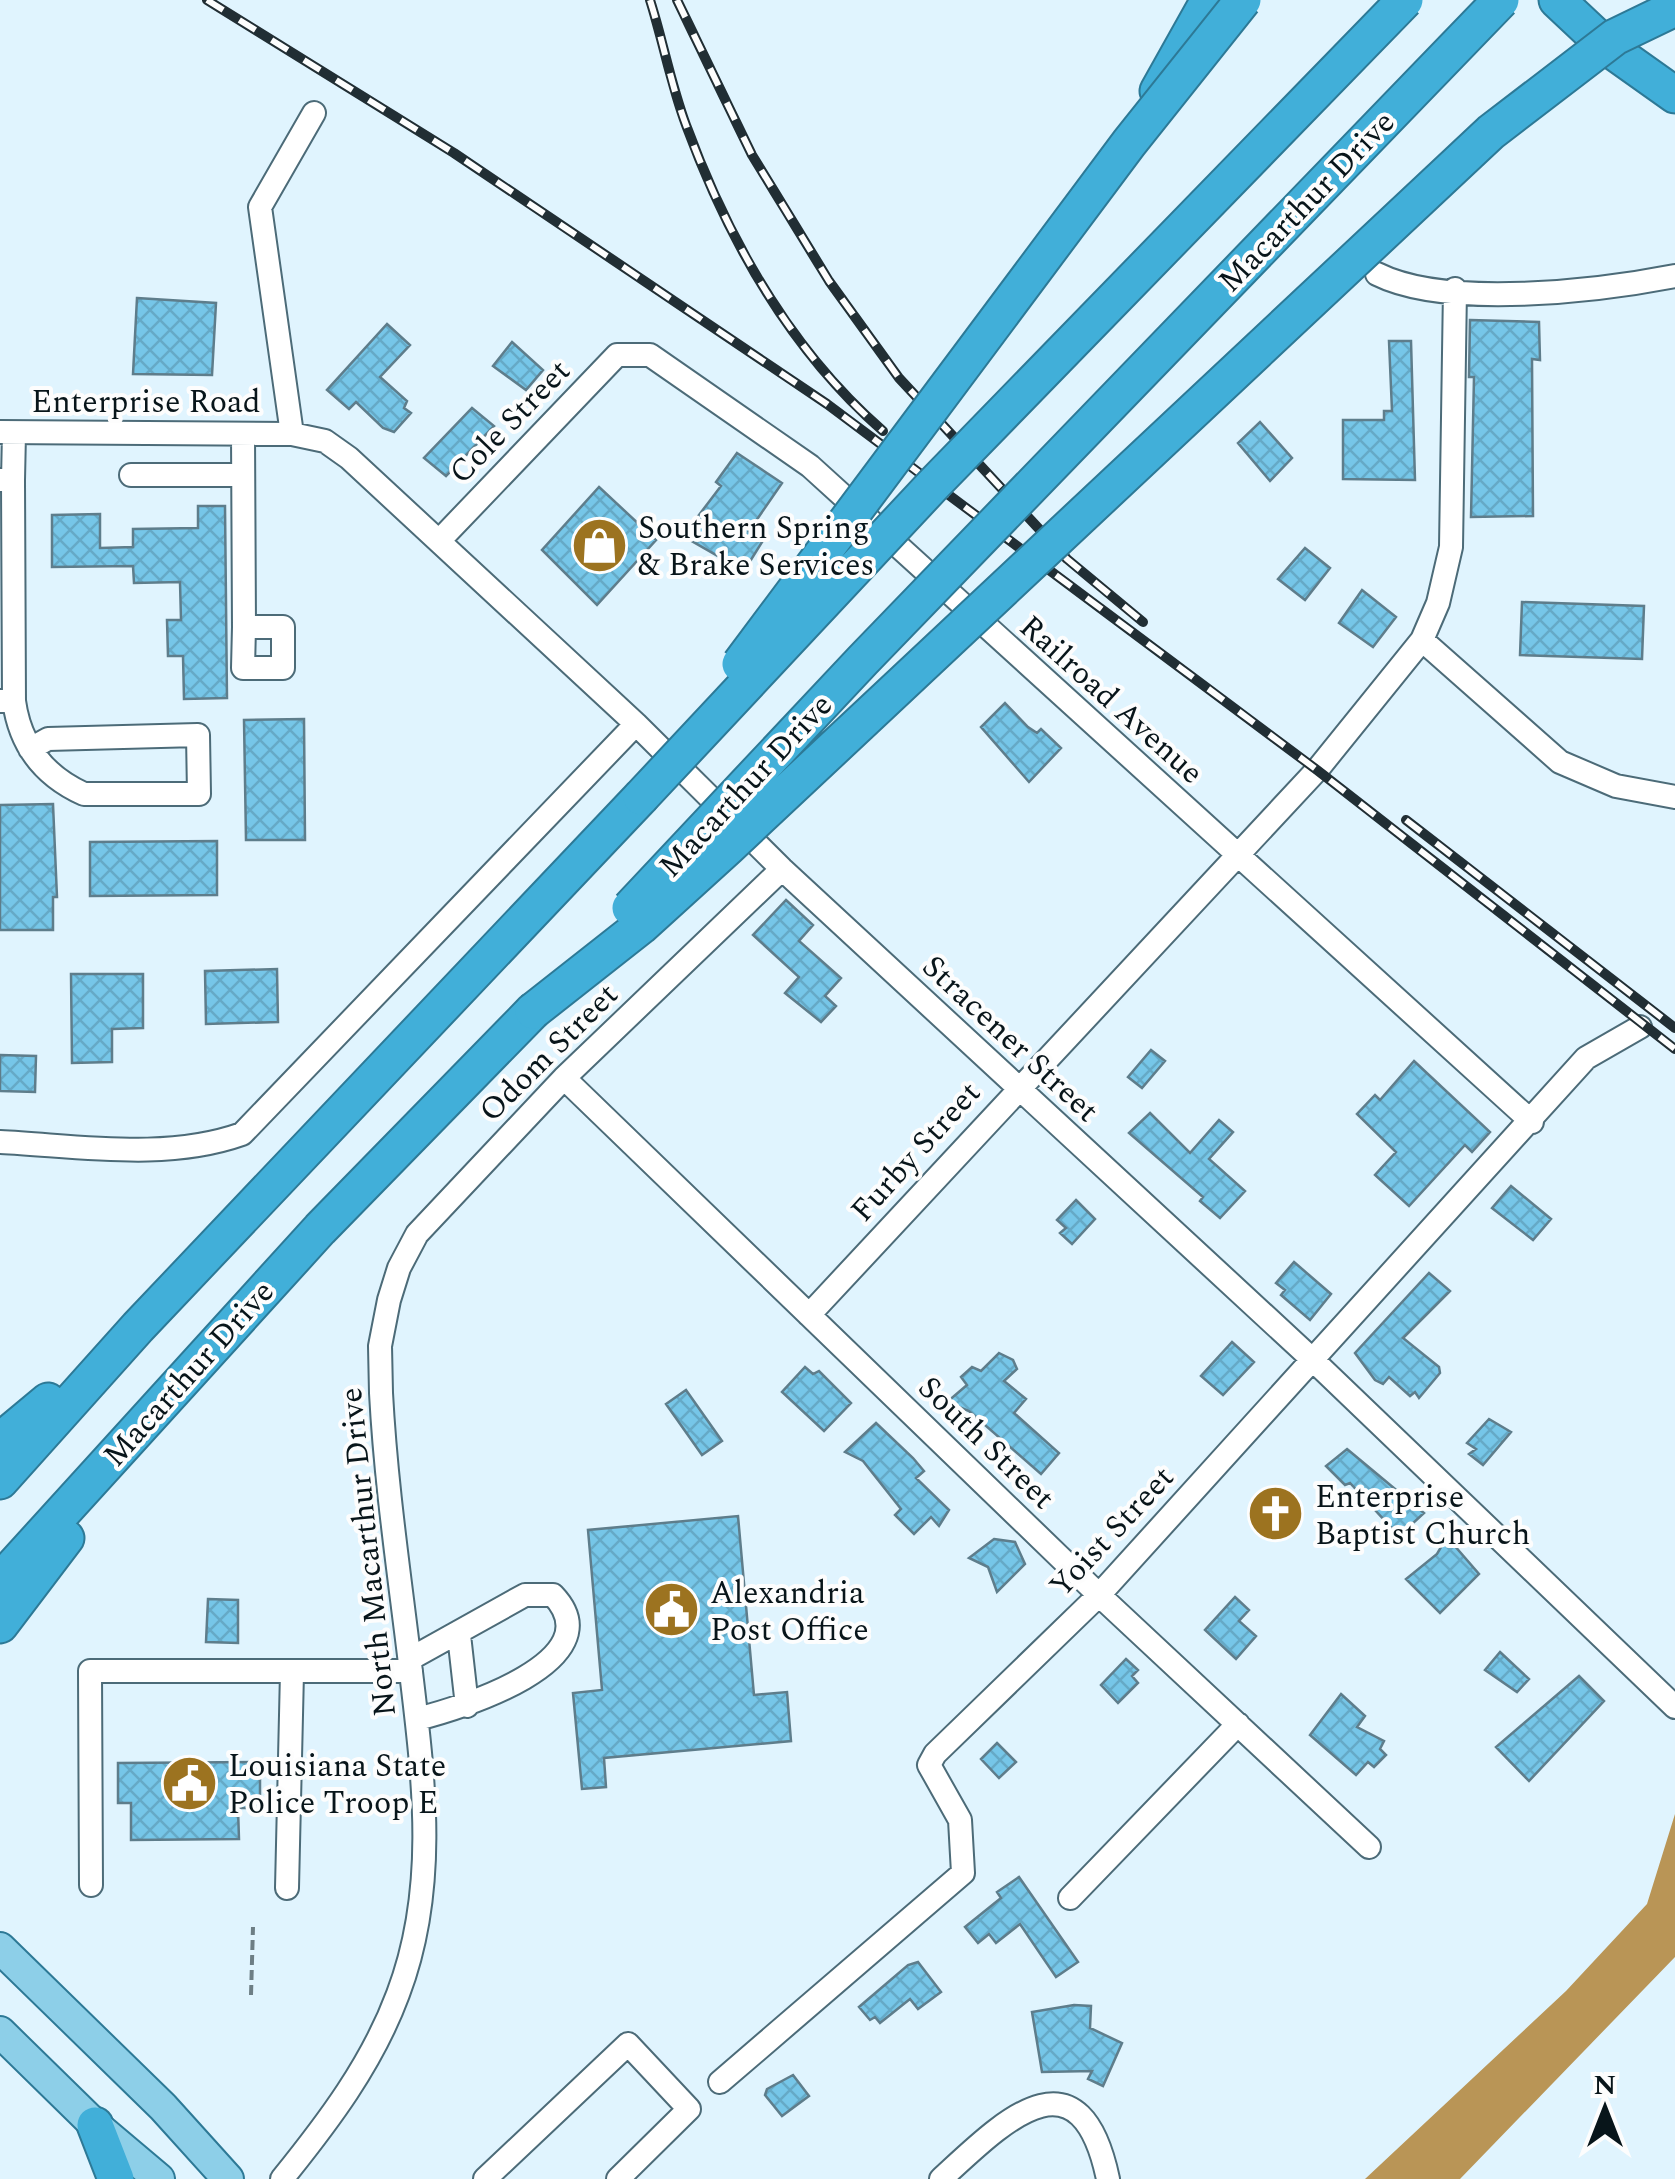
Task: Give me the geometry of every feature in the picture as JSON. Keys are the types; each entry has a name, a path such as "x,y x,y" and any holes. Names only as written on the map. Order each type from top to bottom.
{"highway":[{"path":"1129,143 1208,0"},
{"path":"641,797 1129,143 1244,0"},
{"name":"Macarthur Drive","path":"0,1482 138,1328 934,484 1405,0"},
{"name":"Macarthur Drive","path":"0,1581 213,1344 863,660 1501,0"},
{"path":"1557,0 1606,46 1675,95"},
{"path":"533,1011 641,926 728,847 1491,132 1614,37 1675,8"},
{"path":"0,1440 138,1328"},
{"path":"0,1624 213,1344"},
{"path":"95,2126 116,2179"}],"main road":[{"path":"0,1948 163,2107 228,2179"},
{"path":"0,2032 95,2126 159,2179"}],"street":[{"path":"292,434 260,207 314,112"},
{"path":"1377,274 1397,284 1454,290 1597,291 1675,276"},
{"name":"Furby Street","path":"809,1315 1016,1088 1317,770 1422,640 1438,603 1451,547 1454,290"},
{"name":"Cole Street","path":"439,541 616,355 630,354"},
{"name":"Railroad Avenue","path":"630,354 650,355 810,466 1532,1122"},
{"path":"7,432 7,701 18,727 30,749 44,768 84,794 198,794 198,735 48,739 30,749"},
{"name":"Enterprise Road","path":"7,432 292,434"},
{"path":"243,434 244,626"},
{"name":"Stracener Street","path":"292,434 325,441 349,458 636,724 782,869 1016,1088 1314,1360 1675,1707"},
{"path":"131,474 243,474"},
{"path":"1422,640 1560,762 1616,786 1675,797"},
{"path":"0,1142 203,1148 242,1134 636,724"},
{"name":"Odom Street","path":"390,1300 399,1268 417,1234 564,1078 782,869"},
{"name":"Yoist Street","path":"720,2082 963,1872 960,1820 930,1766 936,1754 1099,1594 1532,1122 1586,1058 1640,1027"},
{"name":"South Street","path":"564,1078 1099,1594 1369,1847"},
{"name":"North Macarthur Drive","path":"282,2179 348,2092 374,2048 404,1975 420,1910 427,1844 417,1719 384,1456 380,1346 390,1300"},
{"path":"91,1885 90,1672 292,1672 410,1665 524,1595 553,1595 567,1618 564,1637 553,1655 511,1688 468,1706 417,1719"},
{"path":"459,1635 468,1706"},
{"path":"288,1888 292,1672"},
{"path":"1070,1898 1238,1724"},
{"path":"484,2179 628,2044 689,2109 618,2179"},
{"path":"941,2179 1010,2116 1043,2103 1068,2109 1082,2121 1104,2158 1108,2179"}],"path":[{"path":"250,1995 253,1927"}],"shaded area":[{"path":"1675,1814 1675,1957 1460,2179 1365,2179 1566,1991 1647,1904"}],"building":[{"path":"137,298 216,303 212,375 133,374"},
{"path":"1470,320 1539,322 1540,360 1532,359 1533,516 1471,517 1474,377 1469,377"},
{"path":"387,324 410,345 380,377 407,401 404,408 411,413 394,432 383,428 356,402 349,409 327,390"},
{"path":"1389,341 1411,341 1415,480 1343,479 1343,420 1384,420 1384,411 1392,411"},
{"path":"512,342 543,370 526,390 493,366"},
{"path":"472,408 494,426 446,476 424,458"},
{"path":"1260,422 1292,458 1270,481 1238,443"},
{"path":"737,453 782,483 749,531 764,539 744,571 683,536 721,486 716,482"},
{"name":"Southern Spring & Brake Services","path":"599,487 656,540 597,605 542,550"},
{"path":"198,506 225,506 227,698 184,699 183,656 168,656 167,620 181,620 180,582 134,583 133,566 52,567 52,515 100,514 100,548 133,547 133,529 198,528"},
{"path":"1305,548 1330,568 1305,600 1278,579"},
{"path":"1362,590 1396,617 1373,647 1339,623"},
{"path":"1522,602 1644,606 1642,659 1520,655"},
{"path":"1005,703 1028,727 1037,733 1041,729 1061,748 1029,782 981,727"},
{"path":"304,719 305,840 246,840 244,720"},
{"path":"53,804 57,897 53,897 53,930 0,930 0,805"},
{"path":"217,841 217,895 90,896 90,842"},
{"path":"786,900 813,925 799,941 841,978 825,996 836,1006 821,1022 785,993 799,977 753,935"},
{"path":"277,969 278,1022 206,1024 205,971"},
{"path":"71,974 143,974 143,1028 112,1029 112,1062 72,1063"},
{"path":"1151,1050 1165,1061 1142,1088 1128,1077"},
{"path":"0,1055 36,1056 35,1092 0,1091"},
{"path":"1414,1061 1490,1132 1472,1152 1465,1145 1409,1206 1375,1175 1396,1152 1357,1114 1375,1095 1380,1100"},
{"path":"1150,1113 1190,1153 1219,1120 1233,1132 1209,1159 1245,1191 1220,1218 1200,1201 1203,1197 1129,1133"},
{"path":"1511,1186 1551,1219 1533,1240 1492,1208"},
{"path":"1076,1200 1095,1219 1072,1244 1060,1233 1066,1228 1057,1220"},
{"path":"1294,1262 1331,1294 1310,1320 1281,1295 1285,1290 1276,1283"},
{"path":"1429,1273 1450,1291 1403,1338 1439,1367 1440,1373 1419,1398 1415,1392 1410,1396 1389,1377 1383,1384 1375,1380 1355,1353"},
{"path":"1232,1342 1254,1362 1223,1395 1201,1376"},
{"path":"999,1353 1013,1360 1017,1369 1004,1381 1026,1399 1014,1413 1059,1453 1041,1474 969,1411 947,1402 967,1385 961,1377 972,1367 981,1371"},
{"path":"805,1367 813,1374 819,1371 851,1403 824,1431 782,1392"},
{"path":"686,1390 722,1441 702,1455 666,1404"},
{"path":"1489,1419 1511,1432 1483,1465 1469,1454 1476,1449 1467,1443"},
{"path":"876,1423 924,1471 916,1478 949,1510 939,1526 931,1517 914,1534 895,1515 901,1509 863,1461 845,1452"},
{"path":"1347,1449 1424,1513 1399,1536 1350,1483 1345,1485 1326,1466"},
{"name":"Alexandria Post Office","path":"738,1516 754,1695 787,1692 791,1741 604,1758 606,1787 582,1789 573,1693 602,1690 588,1530"},
{"path":"1447,1537 1479,1574 1440,1613 1406,1579 1437,1554"},
{"path":"994,1539 1015,1542 1025,1564 997,1592 988,1567 969,1558"},
{"path":"1235,1597 1249,1610 1239,1621 1256,1636 1236,1659 1205,1630"},
{"path":"208,1599 238,1600 238,1643 206,1642"},
{"path":"1500,1652 1529,1679 1517,1692 1485,1670"},
{"path":"1126,1659 1138,1670 1132,1676 1138,1683 1118,1703 1101,1685"},
{"path":"1579,1676 1604,1701 1529,1781 1496,1747"},
{"path":"1341,1694 1365,1716 1357,1727 1384,1741 1380,1749 1386,1755 1374,1767 1368,1762 1356,1775 1310,1735"},
{"path":"997,1743 1016,1762 999,1778 981,1759"},
{"name":"Louisiana State Police Troop E","path":"260,1762 260,1808 238,1808 239,1839 131,1840 131,1803 118,1803 118,1763"},
{"path":"1019,1877 1078,1962 1056,1977 1020,1924 996,1943 989,1934 978,1943 965,1927 1001,1898 997,1892"},
{"path":"918,1962 941,1992 918,2009 910,1999 880,2023 875,2017 870,2020 859,2007 908,1965"},
{"path":"1091,2006 1090,2028 1122,2043 1103,2086 1088,2079 1092,2071 1042,2072 1032,2012"},
{"path":"793,2075 809,2096 782,2116 765,2095 767,2089"}],"railway":[{"path":"207,0 454,153 827,404 1317,770 1675,1049"},
{"path":"650,0 686,125 743,251 791,329 850,400 883,431"},
{"path":"677,0 752,155 829,281 899,378 1067,559 1143,622"},
{"path":"1406,820 1675,1028"}],"place":[{"name":"Southern Spring & Brake Services","path":"599,545"},
{"name":"Enterprise Baptist Church","path":"1276,1514"},
{"name":"Alexandria Post Office","path":"671,1610"},
{"name":"Louisiana State Police Troop E","path":"189,1783"}]}
